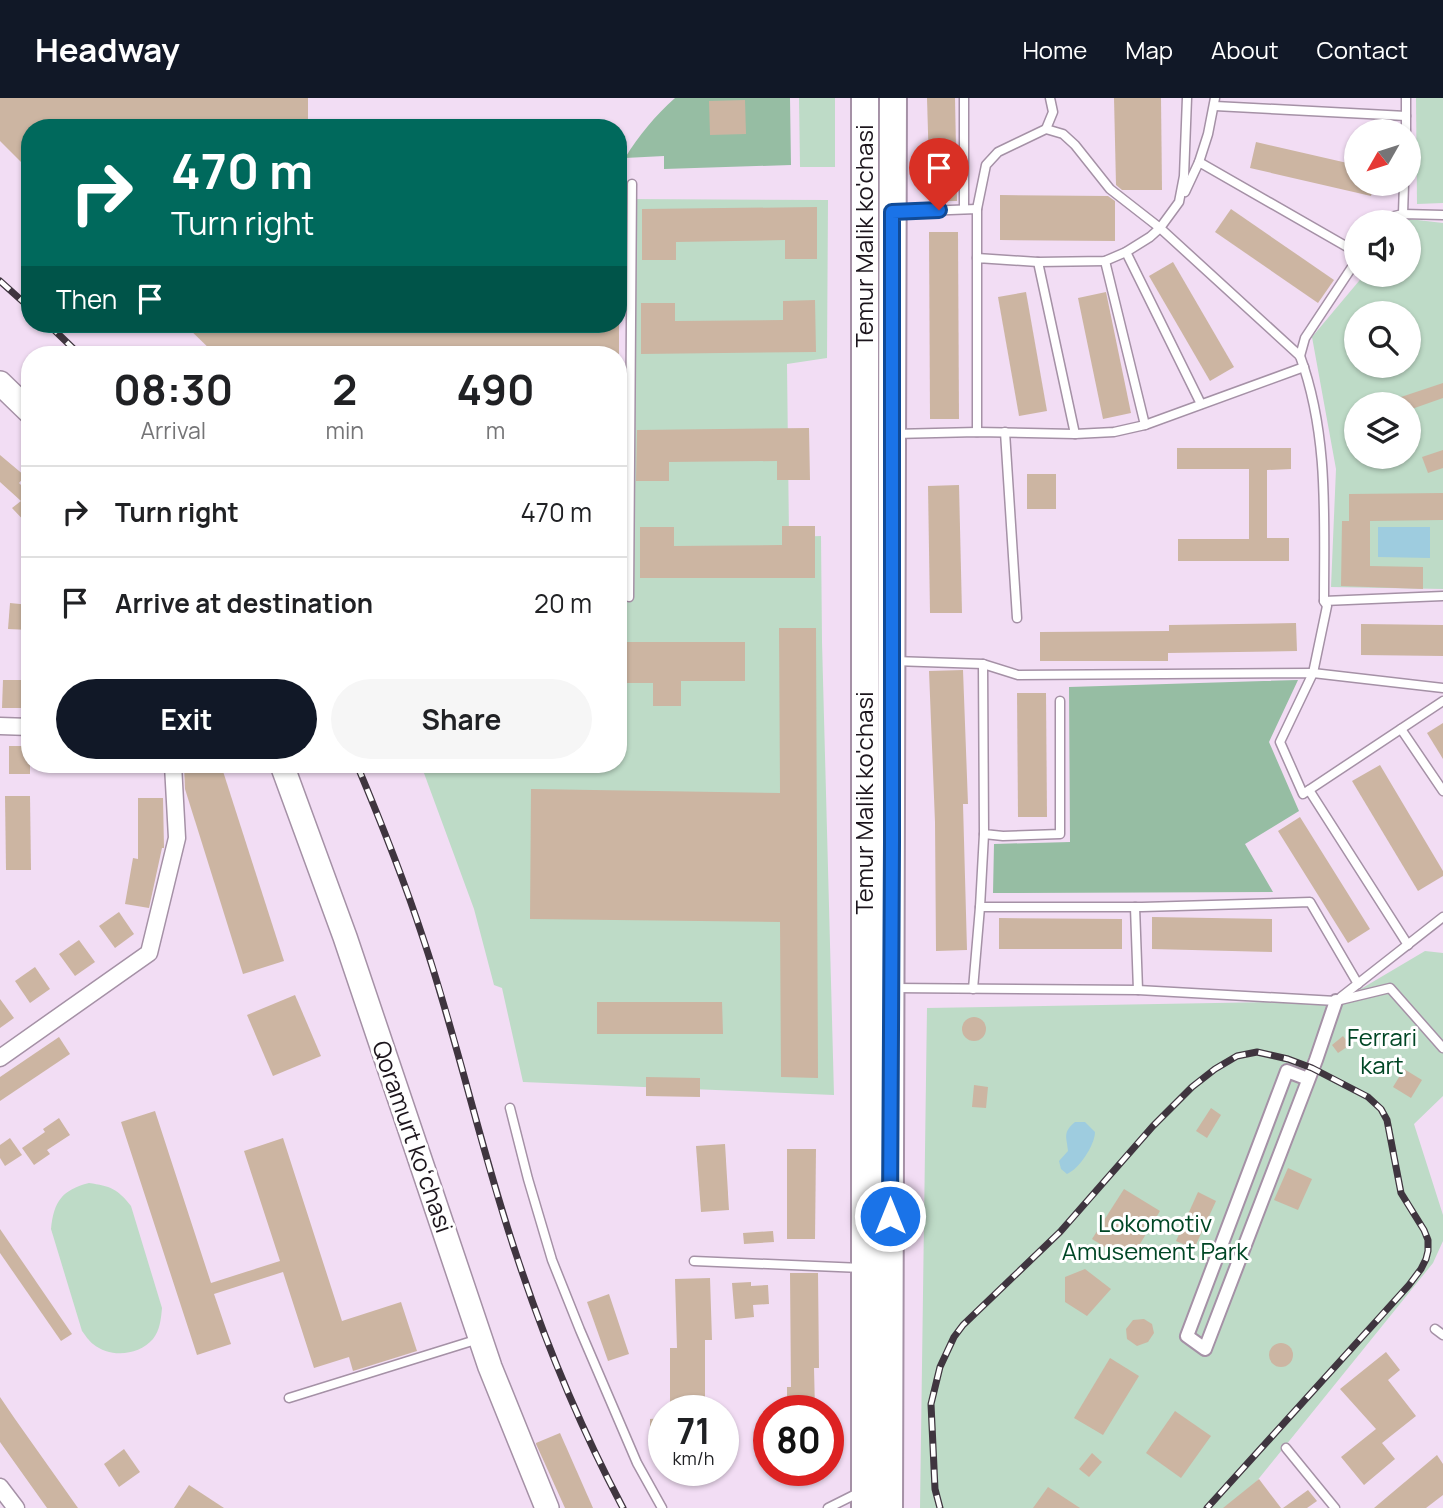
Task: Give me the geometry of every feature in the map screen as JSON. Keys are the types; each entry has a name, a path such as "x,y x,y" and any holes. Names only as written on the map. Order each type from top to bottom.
{"highway":[{"name":"Temur Malik ko'chasi","path":"864,1499 865,98"},
{"name":"Temur Malik ko'chasi","path":"889,1508 893,98"},
{"path":"865,762 892,763"},
{"path":"865,893 892,894"}],"main road":[{"path":"0,375 21,395"},
{"path":"0,383 21,403"},
{"name":"Qoramurt koʻchasi","path":"278,773 339,939 469,1342 534,1508"},
{"name":"Qoramurt koʻchasi","path":"285,773 345,937 490,1367 547,1508"}],"street":[{"path":"0,726 21,727"},
{"path":"0,1058 149,953 177,838 173,773"},
{"path":"1308,1079 1287,1071 1187,1336 1205,1349 1316,1060 1336,1001"},
{"path":"0,1487 16,1508"}],"lane":[{"path":"964,98 964,209"},
{"path":"1046,129 1053,112 1051,98"},
{"path":"1179,202 1184,176 1187,98"},
{"path":"977,258 1038,262 1105,261 1150,237 1179,202 1199,162 1215,102 1406,116 1406,98"},
{"path":"977,432 977,209 986,165 998,152 1046,129 1063,134 1069,139 1110,189 1160,228 1300,356 1313,400 1321,447 1327,606 1312,673 1280,742 1303,794 1443,701"},
{"path":"1199,162 1344,245"},
{"path":"629,597 632,184"},
{"path":"892,212 977,209"},
{"path":"1421,214 1443,215"},
{"path":"1126,252 1201,404"},
{"path":"1105,261 1145,425"},
{"path":"1038,262 1075,434"},
{"path":"1300,356 1305,338 1344,279"},
{"path":"892,434 1114,432 1145,425 1304,367"},
{"path":"1005,432 1017,618"},
{"path":"1325,601 1443,596"},
{"path":"891,660 983,664 1018,676 1312,673 1443,688"},
{"path":"973,989 984,834 983,664"},
{"path":"984,834 1060,835 1060,701"},
{"path":"1401,729 1443,791"},
{"path":"1309,790 1408,945"},
{"path":"979,907 1135,907 1310,902 1358,984"},
{"path":"1135,907 1138,990"},
{"path":"1336,1001 1443,917"},
{"path":"891,988 1138,990 1336,1001 1390,988 1443,1048"},
{"path":"510,1108 552,1260 637,1463 662,1508"},
{"path":"694,1261 865,1268"},
{"path":"1434,1329 1443,1335"},
{"path":"289,1398 469,1342"},
{"path":"1286,1448 1335,1508"},
{"path":"828,1508 864,1499"}],"green space":[{"path":"675,98 790,98 791,165 664,169 664,156 627,158 636,141"},
{"path":"799,98 835,98 835,167 800,167"},
{"path":"1416,98 1443,98 1443,203 1417,204 1417,196 1421,196 1421,119 1416,119"},
{"path":"627,199 828,200 827,358 787,364 789,537 821,536 834,1095 523,1082 502,988 494,985 474,909 424,773 627,773 627,586 634,586"},
{"path":"1421,220 1443,223 1443,589 1331,587 1336,469 1312,337 1354,287 1421,287"},
{"path":"1298,680 1269,742 1299,811 1245,844 1273,892 993,893 994,844 1070,842 1069,687"},
{"name":"Lokomotiv Amusement Park","path":"1425,951 1443,953 1443,1096 1414,1124 1443,1215 1443,1241 1433,1263 1235,1508 920,1508 927,1008 1336,1001"},
{"path":"89,1183 113,1189 131,1206 162,1308 159,1328 153,1339 132,1352 107,1352 92,1343 82,1331 51,1229 54,1211 61,1198 72,1189"}],"water":[{"path":"1378,527 1430,527 1430,558 1378,557"},
{"path":"1075,1122 1085,1122 1095,1132 1089,1150 1081,1162 1067,1174 1061,1169 1059,1161 1068,1151 1067,1132"}],"building":[{"path":"0,98 308,98 308,119 21,119 21,162 0,141"},
{"path":"927,98 955,98 957,201 930,201"},
{"path":"1114,98 1161,98 1162,190 1122,190 1116,185"},
{"path":"745,100 746,134 710,135 709,101"},
{"path":"1256,142 1344,162 1344,190 1250,168"},
{"path":"1000,195 1108,196 1115,201 1115,241 1000,240"},
{"path":"817,207 817,259 785,259 785,240 676,242 676,260 642,260 642,209"},
{"path":"1231,209 1334,280 1318,303 1215,232"},
{"path":"929,232 958,232 959,419 930,419"},
{"path":"1173,262 1234,367 1210,381 1149,276"},
{"path":"1026,292 1047,411 1019,416 998,297"},
{"path":"1106,292 1131,413 1103,419 1078,298"},
{"path":"815,300 816,352 641,354 641,303 675,303 675,321 783,320 783,301"},
{"path":"193,333 619,333 619,346 207,346"},
{"path":"1443,383 1443,398 1421,406 1421,392 1416,392"},
{"path":"809,428 810,480 777,480 777,461 669,462 669,481 636,481 637,430"},
{"path":"1177,448 1291,448 1291,469 1267,470 1267,538 1289,538 1289,561 1178,561 1178,539 1249,539 1249,469 1177,469"},
{"path":"1443,450 1443,468 1428,473 1422,457"},
{"path":"0,455 21,473 21,501 0,482"},
{"path":"1027,474 1056,474 1056,509 1027,509"},
{"path":"959,485 962,613 930,613 928,486"},
{"path":"1443,493 1443,520 1370,521 1370,566 1423,567 1423,589 1341,586 1342,521 1349,521 1349,494"},
{"path":"21,501 21,518 12,508"},
{"path":"782,526 815,526 815,578 640,578 640,527 674,527 674,546 782,545"},
{"path":"10,603 21,604 21,630 8,629"},
{"path":"1296,623 1297,651 1168,653 1168,661 1040,661 1040,632 1169,631 1169,625"},
{"path":"1361,624 1443,625 1443,656 1361,655"},
{"path":"779,628 816,628 818,1078 781,1077 780,922 530,919 531,789 780,793"},
{"path":"627,642 745,642 745,681 681,681 681,706 653,706 653,683 627,683"},
{"path":"963,670 968,804 963,804 967,950 936,951 935,822 929,671"},
{"path":"3,680 21,680 21,708 2,708"},
{"path":"1017,693 1046,693 1047,817 1018,817"},
{"path":"1443,723 1443,759 1427,733"},
{"path":"9,746 21,746 21,773 30,774 9,774"},
{"path":"1380,765 1443,871 1443,876 1418,891 1352,781"},
{"path":"184,773 224,773 284,961 243,974 185,789"},
{"path":"5,796 30,796 31,870 6,870"},
{"path":"138,798 163,798 164,848 149,908 125,904 133,858 138,859"},
{"path":"1300,817 1370,929 1348,943 1278,831"},
{"path":"119,912 134,934 115,948 99,926"},
{"path":"1152,917 1272,919 1272,952 1152,949"},
{"path":"999,918 1122,919 1122,949 999,949"},
{"path":"79,940 95,962 75,976 59,954"},
{"path":"35,967 50,989 30,1003 15,981"},
{"path":"295,995 321,1056 273,1076 247,1015"},
{"path":"0,999 14,1018 0,1028"},
{"path":"597,1002 722,1002 723,1034 597,1034"},
{"path":"974,1017 982,1021 986,1029 982,1037 974,1041 966,1037 962,1029 966,1021"},
{"path":"1343,1036 1350,1045 1338,1053 1332,1045"},
{"path":"59,1037 70,1054 0,1101 0,1077"},
{"path":"1404,1069 1422,1080 1411,1098 1393,1087"},
{"path":"646,1077 700,1078 700,1097 646,1096"},
{"path":"974,1085 988,1087 986,1108 972,1107"},
{"path":"1211,1108 1221,1115 1207,1138 1196,1131"},
{"path":"155,1111 211,1283 280,1261 244,1151 283,1138 342,1321 401,1302 417,1351 353,1371 349,1357 314,1368 283,1272 214,1294 231,1344 197,1355 121,1122"},
{"path":"59,1118 70,1135 47,1150 50,1154 34,1165 22,1148"},
{"path":"10,1138 22,1155 5,1166 0,1158 0,1145"},
{"path":"725,1144 729,1210 701,1212 696,1146"},
{"path":"787,1149 816,1149 815,1239 787,1239"},
{"path":"1288,1168 1312,1179 1298,1210 1274,1200"},
{"path":"1124,1189 1160,1211 1129,1262 1092,1239"},
{"path":"1198,1192 1216,1201 1194,1249 1176,1241"},
{"path":"0,1229 72,1334 61,1341 0,1253"},
{"path":"773,1231 774,1242 744,1244 743,1233"},
{"path":"1085,1269 1111,1289 1087,1316 1065,1302 1065,1277"},
{"path":"790,1273 818,1273 819,1368 814,1368 815,1395 787,1395 787,1387 791,1387"},
{"path":"710,1278 712,1340 705,1340 705,1395 670,1395 670,1348 677,1348 675,1279"},
{"path":"751,1282 751,1286 768,1285 769,1304 753,1305 754,1317 735,1319 732,1283"},
{"path":"609,1294 629,1354 608,1361 587,1302"},
{"path":"1144,1319 1152,1324 1154,1333 1148,1342 1137,1346 1127,1339 1126,1329 1133,1320"},
{"path":"1281,1343 1289,1347 1293,1355 1289,1363 1281,1367 1273,1363 1269,1355 1273,1347"},
{"path":"1386,1352 1400,1370 1388,1380 1416,1416 1382,1443 1395,1459 1364,1485 1341,1457 1376,1429 1340,1389"},
{"path":"1110,1358 1139,1376 1103,1435 1074,1418"},
{"path":"0,1397 78,1508 47,1508 0,1442"},
{"path":"1175,1411 1211,1436 1181,1478 1146,1453"},
{"path":"560,1433 593,1508 565,1508 536,1444"},
{"path":"124,1449 140,1472 119,1487 104,1464"},
{"path":"1092,1453 1102,1462 1089,1477 1079,1469"},
{"path":"1437,1455 1443,1464 1443,1495 1426,1508 1374,1508"},
{"path":"1259,1479 1281,1508 1223,1508"},
{"path":"189,1485 224,1508 174,1508"},
{"path":"1048,1487 1080,1508 1033,1508"},
{"path":"1308,1490 1317,1501 1307,1508 1283,1508"}],"railway":[{"path":"0,281 21,300"},
{"path":"57,333 71,346"},
{"path":"360,773 423,938 503,1215 527,1287 578,1415 623,1508"},
{"path":"940,1508 935,1489 931,1404 940,1367 954,1337 963,1325 1060,1232 1153,1126 1192,1087 1237,1056 1257,1052 1312,1068 1368,1097 1381,1109 1387,1120 1401,1193 1424,1230 1428,1251 1421,1269 1409,1285 1207,1508"}],"route":[{"path":"890,1216 892,212 939,210"}],"park label":[{"name":"Ferrari kart","path":"1382,1052"}]}
